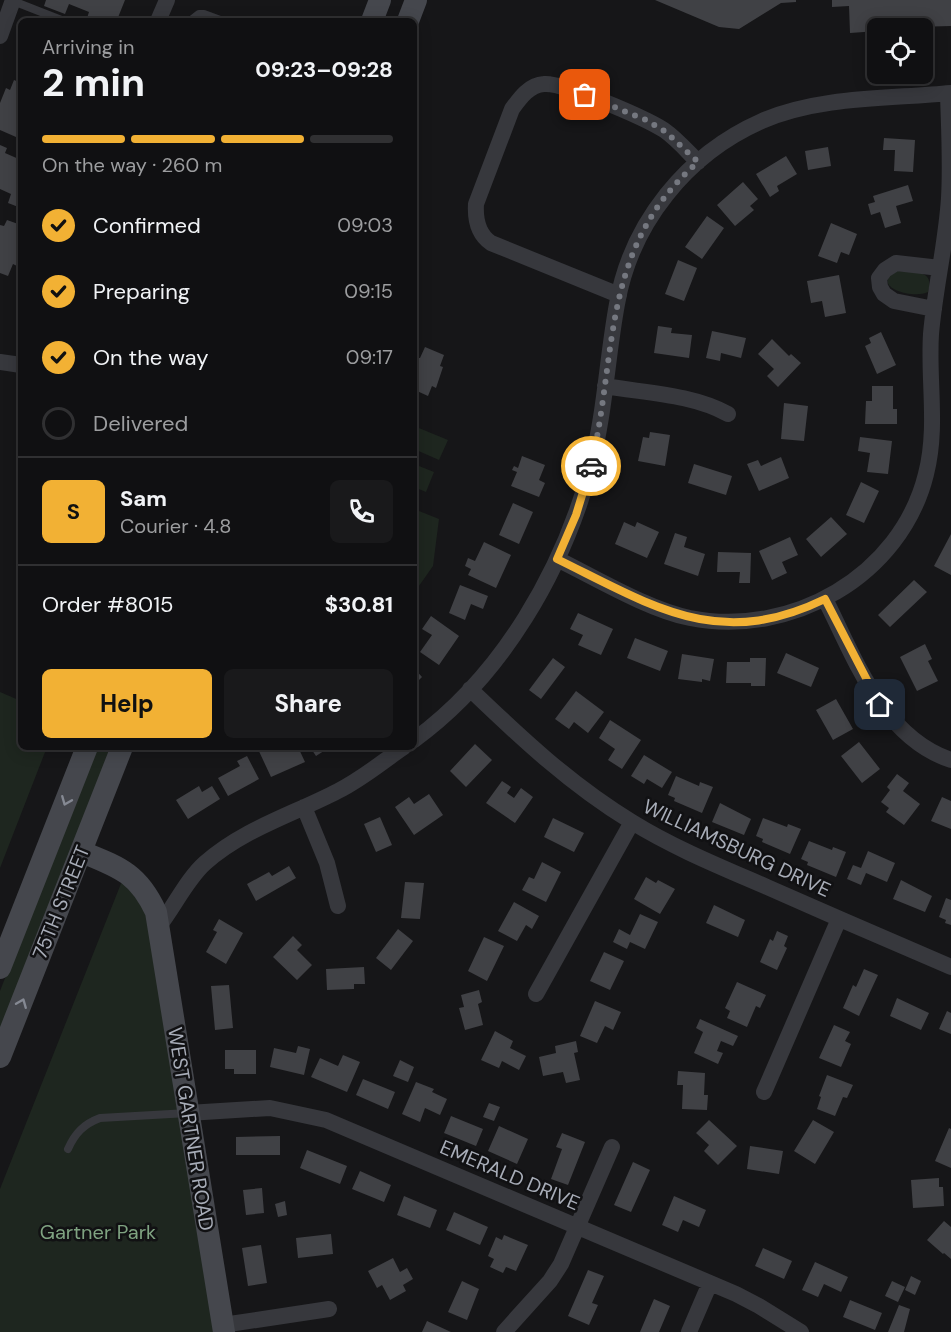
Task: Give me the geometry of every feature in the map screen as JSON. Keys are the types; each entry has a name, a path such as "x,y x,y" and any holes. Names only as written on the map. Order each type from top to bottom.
{"main road":[{"path":"373,18 380,0"},
{"path":"409,18 416,0"},
{"name":"75TH STREET","path":"0,968 86,750"},
{"name":"75TH STREET","path":"0,1057 121,750"},
{"name":"WEST GARTNER ROAD","path":"81,852 118,867 137,881 150,899 159,926 223,1329"}],"street":[{"path":"159,18 167,0"},
{"path":"0,36 13,1"},
{"path":"619,295 491,243 480,232 475,214 476,204 512,109 532,87 543,84 564,87 646,120 666,132 698,162"},
{"path":"417,738 470,688 518,628 557,559 576,515 591,465 619,295 627,267 645,227 668,193 714,149 763,121 793,110 850,101 950,94 949,199 931,336 932,447 926,476 916,502 894,540 873,565 845,588 801,610 768,619 718,622 689,618 666,611 557,559"},
{"path":"934,309 894,302 884,294 879,278 885,270 896,263 940,268"},
{"path":"0,362 18,365"},
{"path":"605,386 693,401 728,414"},
{"path":"825,599 874,694 891,719 903,732 934,754 951,760"},
{"name":"WILLIAMSBURG DRIVE","path":"470,688 514,732 556,769 632,822 692,854 951,968"},
{"path":"159,926 192,878 227,845 361,778 400,750"},
{"path":"304,807 327,863 338,906"},
{"path":"536,994 632,822"},
{"path":"765,1092 839,919"},
{"name":"EMERALD DRIVE","path":"188,1113 270,1108 309,1115 345,1128 711,1283 759,1305 801,1332"},
{"path":"504,1332 550,1281 561,1264 612,1147"},
{"path":"689,1332 711,1283"},
{"path":"223,1329 329,1310"}],"lane":[{"path":"13,1 56,18"},
{"path":"193,18 198,14 204,14 215,18"},
{"path":"68,1149 72,1138 88,1122 100,1119 188,1113"}],"green space":[{"path":"898,271 917,272 926,276 929,279 928,292 912,294 895,290 888,281 890,276"},
{"path":"417,427 448,440 439,460 417,450"},
{"path":"417,465 434,472 426,492 417,488"},
{"path":"417,510 439,519 433,566 417,589"},
{"path":"0,692 18,700 18,750 46,750 0,868"},
{"path":"95,750 114,750 0,1037 0,991"},
{"name":"Gartner Park","path":"122,881 146,910 214,1332 0,1332 0,1189"}],"building":[{"path":"46,0 125,0 118,18 87,18 89,12 69,4 65,14 44,6"},
{"path":"655,0 796,0 796,2 781,3 739,29 719,27"},
{"path":"832,0 951,0 951,26 933,26 933,18 867,18 867,32 850,33 849,6 832,7"},
{"path":"14,80 18,82 18,132 16,137 0,130 0,103 6,88 10,90"},
{"path":"884,138 915,140 913,172 894,171 895,150 883,150"},
{"path":"0,145 7,148 5,153 18,159 18,207 8,203 11,194 0,189"},
{"path":"828,147 831,166 808,170 805,151"},
{"path":"786,156 797,174 777,186 779,191 770,197 756,174"},
{"path":"743,182 758,199 750,206 754,210 735,226 717,205"},
{"path":"908,185 913,201 896,206 901,223 885,228 880,212 871,215 868,204 875,202 873,196"},
{"path":"707,216 724,228 702,259 685,247"},
{"path":"7,220 18,224 18,266 13,264 8,276 0,273 0,225 4,226"},
{"path":"831,223 857,234 849,255 841,252 837,263 818,256"},
{"path":"678,260 697,268 684,301 665,294"},
{"path":"839,275 846,313 825,317 822,301 811,303 807,281"},
{"path":"658,326 672,328 671,333 692,335 689,358 654,353"},
{"path":"712,331 746,338 741,358 721,353 720,361 706,358"},
{"path":"881,332 896,365 877,374 865,346 871,343 869,338"},
{"path":"772,339 789,356 791,354 801,363 778,387 767,376 774,369 758,354"},
{"path":"425,347 444,355 440,366 443,367 436,388 432,386 428,396 417,391 417,358 420,358"},
{"path":"872,386 893,386 893,409 897,409 897,424 865,424 866,401 872,401"},
{"path":"784,403 808,406 804,441 781,439"},
{"path":"650,432 670,435 665,466 638,461 643,437 649,438"},
{"path":"860,437 892,441 888,474 867,472 870,453 858,451"},
{"path":"522,456 545,465 539,480 545,483 539,497 511,486 517,472 512,470 514,466 518,468"},
{"path":"781,457 789,478 759,491 747,464 758,460 761,466"},
{"path":"694,464 732,476 726,495 688,483"},
{"path":"861,482 879,491 864,523 846,515"},
{"path":"513,503 533,512 519,544 499,535"},
{"path":"831,517 847,534 821,557 806,539"},
{"path":"624,522 635,527 637,522 659,532 647,558 615,544"},
{"path":"675,533 687,537 684,547 705,554 698,576 664,564"},
{"path":"951,534 951,575 934,566"},
{"path":"790,537 798,555 782,562 787,573 772,580 759,551"},
{"path":"484,542 511,555 496,588 468,575 471,569 465,566 468,558 475,561"},
{"path":"718,552 751,553 750,583 739,583 740,572 717,572"},
{"path":"914,580 927,592 890,627 878,615"},
{"path":"460,585 488,596 483,609 471,604 465,620 449,613"},
{"path":"578,613 613,629 601,655 578,645 583,635 570,629"},
{"path":"431,616 459,636 439,665 420,652 432,635 422,629"},
{"path":"635,638 668,651 660,671 627,658"},
{"path":"925,644 932,659 928,661 938,681 917,691 900,657"},
{"path":"786,653 819,668 811,687 777,673"},
{"path":"682,654 714,659 710,681 678,679"},
{"path":"553,658 565,667 541,699 529,690"},
{"path":"750,658 766,658 765,686 751,686 751,683 726,683 727,662 750,662"},
{"path":"417,671 422,677 417,682"},
{"path":"576,691 604,712 588,733 574,722 569,729 555,719"},
{"path":"836,699 853,729 833,740 816,710"},
{"path":"610,720 641,740 622,769 608,760 615,749 599,738"},
{"path":"859,742 880,769 862,783 841,756"},
{"path":"475,744 492,760 466,787 450,771"},
{"path":"258,750 299,750 305,762 271,777"},
{"path":"312,750 325,750 316,756"},
{"path":"644,755 672,772 662,788 647,779 644,784 631,776"},
{"path":"247,756 259,779 228,796 218,778 240,766 237,761"},
{"path":"897,774 909,783 903,791 920,804 904,825 886,812 889,808 881,802 890,790 887,787"},
{"path":"676,776 699,786 700,782 713,787 702,813 674,801 675,798 668,795"},
{"path":"502,781 511,787 507,793 514,798 521,788 533,797 515,823 486,803"},
{"path":"199,786 202,792 212,786 220,799 188,819 176,800"},
{"path":"429,794 443,815 414,835 395,807 409,797 414,804"},
{"path":"942,797 951,801 951,829 931,821"},
{"path":"720,803 751,819 744,835 712,822"},
{"path":"380,817 392,845 376,852 364,824"},
{"path":"553,818 584,833 574,852 544,837"},
{"path":"763,818 787,827 788,824 801,829 790,854 762,842 763,839 756,836"},
{"path":"809,841 832,850 833,847 846,852 836,877 807,865 808,862 801,859"},
{"path":"868,851 895,863 887,882 866,873 861,885 847,879 853,865 861,868"},
{"path":"542,862 561,872 546,902 522,890 529,877 534,879"},
{"path":"289,866 296,878 256,901 247,884 269,872 272,876"},
{"path":"646,877 656,883 658,880 675,889 660,914 634,899"},
{"path":"901,880 932,896 925,912 893,899"},
{"path":"405,882 424,883 420,919 401,918"},
{"path":"946,898 951,900 951,925 939,917"},
{"path":"514,902 539,916 532,929 526,925 517,941 498,931"},
{"path":"714,905 745,920 738,937 706,923"},
{"path":"640,914 658,922 645,949 630,942 627,949 613,942 619,929 630,935"},
{"path":"219,919 243,933 226,964 206,952 217,932 213,930"},
{"path":"398,929 413,941 391,970 376,958"},
{"path":"777,931 788,936 784,946 787,948 777,970 760,962 770,939 773,941"},
{"path":"293,936 302,945 297,950 312,965 297,980 273,957"},
{"path":"484,937 504,946 487,981 468,971"},
{"path":"604,952 624,961 610,990 590,981"},
{"path":"364,967 365,984 354,984 354,989 327,990 326,969"},
{"path":"864,969 878,975 859,1016 843,1008 853,985 856,987"},
{"path":"737,982 766,995 760,1008 756,1006 747,1027 727,1018 730,1011 725,1008"},
{"path":"229,985 233,1028 215,1030 211,986"},
{"path":"479,990 482,1002 478,1004 483,1025 465,1030 459,1008 464,1007 461,995"},
{"path":"897,998 929,1013 921,1030 890,1016"},
{"path":"595,1001 621,1012 613,1030 605,1026 597,1043 580,1036"},
{"path":"947,1011 951,1013 951,1034 939,1029"},
{"path":"700,1019 738,1036 733,1046 721,1041 717,1051 723,1053 718,1064 694,1053 703,1032 696,1028"},
{"path":"834,1025 850,1032 845,1041 851,1044 841,1067 819,1058"},
{"path":"495,1031 513,1041 510,1048 526,1056 519,1070 502,1061 499,1068 481,1060"},
{"path":"576,1041 578,1052 574,1053 580,1080 566,1083 563,1072 543,1076 539,1057 556,1053 555,1046"},
{"path":"298,1046 310,1049 304,1075 270,1067 274,1048 296,1053"},
{"path":"225,1050 256,1050 256,1074 234,1074 234,1069 225,1069"},
{"path":"343,1055 360,1062 347,1092 311,1077 320,1058 338,1066"},
{"path":"400,1060 414,1067 408,1082 393,1076"},
{"path":"678,1071 705,1073 704,1095 708,1095 707,1110 682,1109 683,1085 677,1085"},
{"path":"827,1075 853,1085 847,1098 843,1097 835,1116 817,1109"},
{"path":"363,1079 395,1092 388,1109 356,1095"},
{"path":"416,1082 434,1089 432,1092 447,1099 440,1115 425,1108 420,1122 402,1114"},
{"path":"489,1103 500,1107 494,1121 483,1117"},
{"path":"451,1116 483,1129 476,1146 444,1133"},
{"path":"709,1120 737,1146 718,1165 704,1151 709,1145 696,1133"},
{"path":"813,1120 834,1132 815,1164 794,1151"},
{"path":"499,1126 528,1139 517,1164 488,1151"},
{"path":"949,1128 951,1129 951,1168 935,1161"},
{"path":"562,1133 585,1142 568,1185 551,1179 562,1149 556,1147"},
{"path":"280,1136 280,1155 236,1155 236,1137"},
{"path":"750,1146 783,1151 779,1174 747,1169"},
{"path":"307,1150 347,1166 340,1184 300,1168"},
{"path":"633,1162 650,1170 631,1212 614,1205"},
{"path":"360,1171 391,1185 384,1202 352,1189"},
{"path":"939,1178 939,1187 943,1187 944,1206 913,1208 911,1180"},
{"path":"262,1188 264,1213 246,1215 243,1190"},
{"path":"404,1196 437,1210 430,1228 397,1215"},
{"path":"674,1196 706,1210 699,1227 683,1220 678,1232 662,1225"},
{"path":"285,1201 287,1215 278,1217 275,1204"},
{"path":"454,1212 488,1227 480,1245 446,1230"},
{"path":"944,1221 951,1227 951,1259 927,1240"},
{"path":"331,1234 333,1254 298,1258 296,1238"},
{"path":"504,1235 528,1245 516,1271 506,1267 503,1273 490,1267 494,1259 488,1256 496,1237 502,1240"},
{"path":"261,1245 267,1283 248,1286 242,1248"},
{"path":"763,1248 792,1261 784,1279 755,1266"},
{"path":"393,1258 400,1272 407,1268 413,1279 403,1285 406,1291 390,1300 382,1285 377,1288 368,1271"},
{"path":"815,1262 848,1277 841,1292 824,1284 818,1297 802,1290"},
{"path":"588,1270 604,1276 592,1303 598,1305 589,1325 568,1316"},
{"path":"911,1276 921,1281 915,1295 905,1290"},
{"path":"462,1281 479,1289 467,1320 448,1312"},
{"path":"892,1281 905,1287 898,1302 885,1296"},
{"path":"654,1299 670,1306 659,1332 640,1332"},
{"path":"850,1300 882,1313 875,1330 843,1317"},
{"path":"899,1305 910,1309 904,1332 888,1332"},
{"path":"427,1321 451,1332 422,1332"}],"way so far":[{"path":"585,95 646,120 674,138 698,162 677,182 655,210 627,267 617,304 601,417 591,466"}],"route":[{"path":"591,466 576,515 557,559 643,601 689,618 718,622 768,619 787,615 825,599 880,705"}]}
